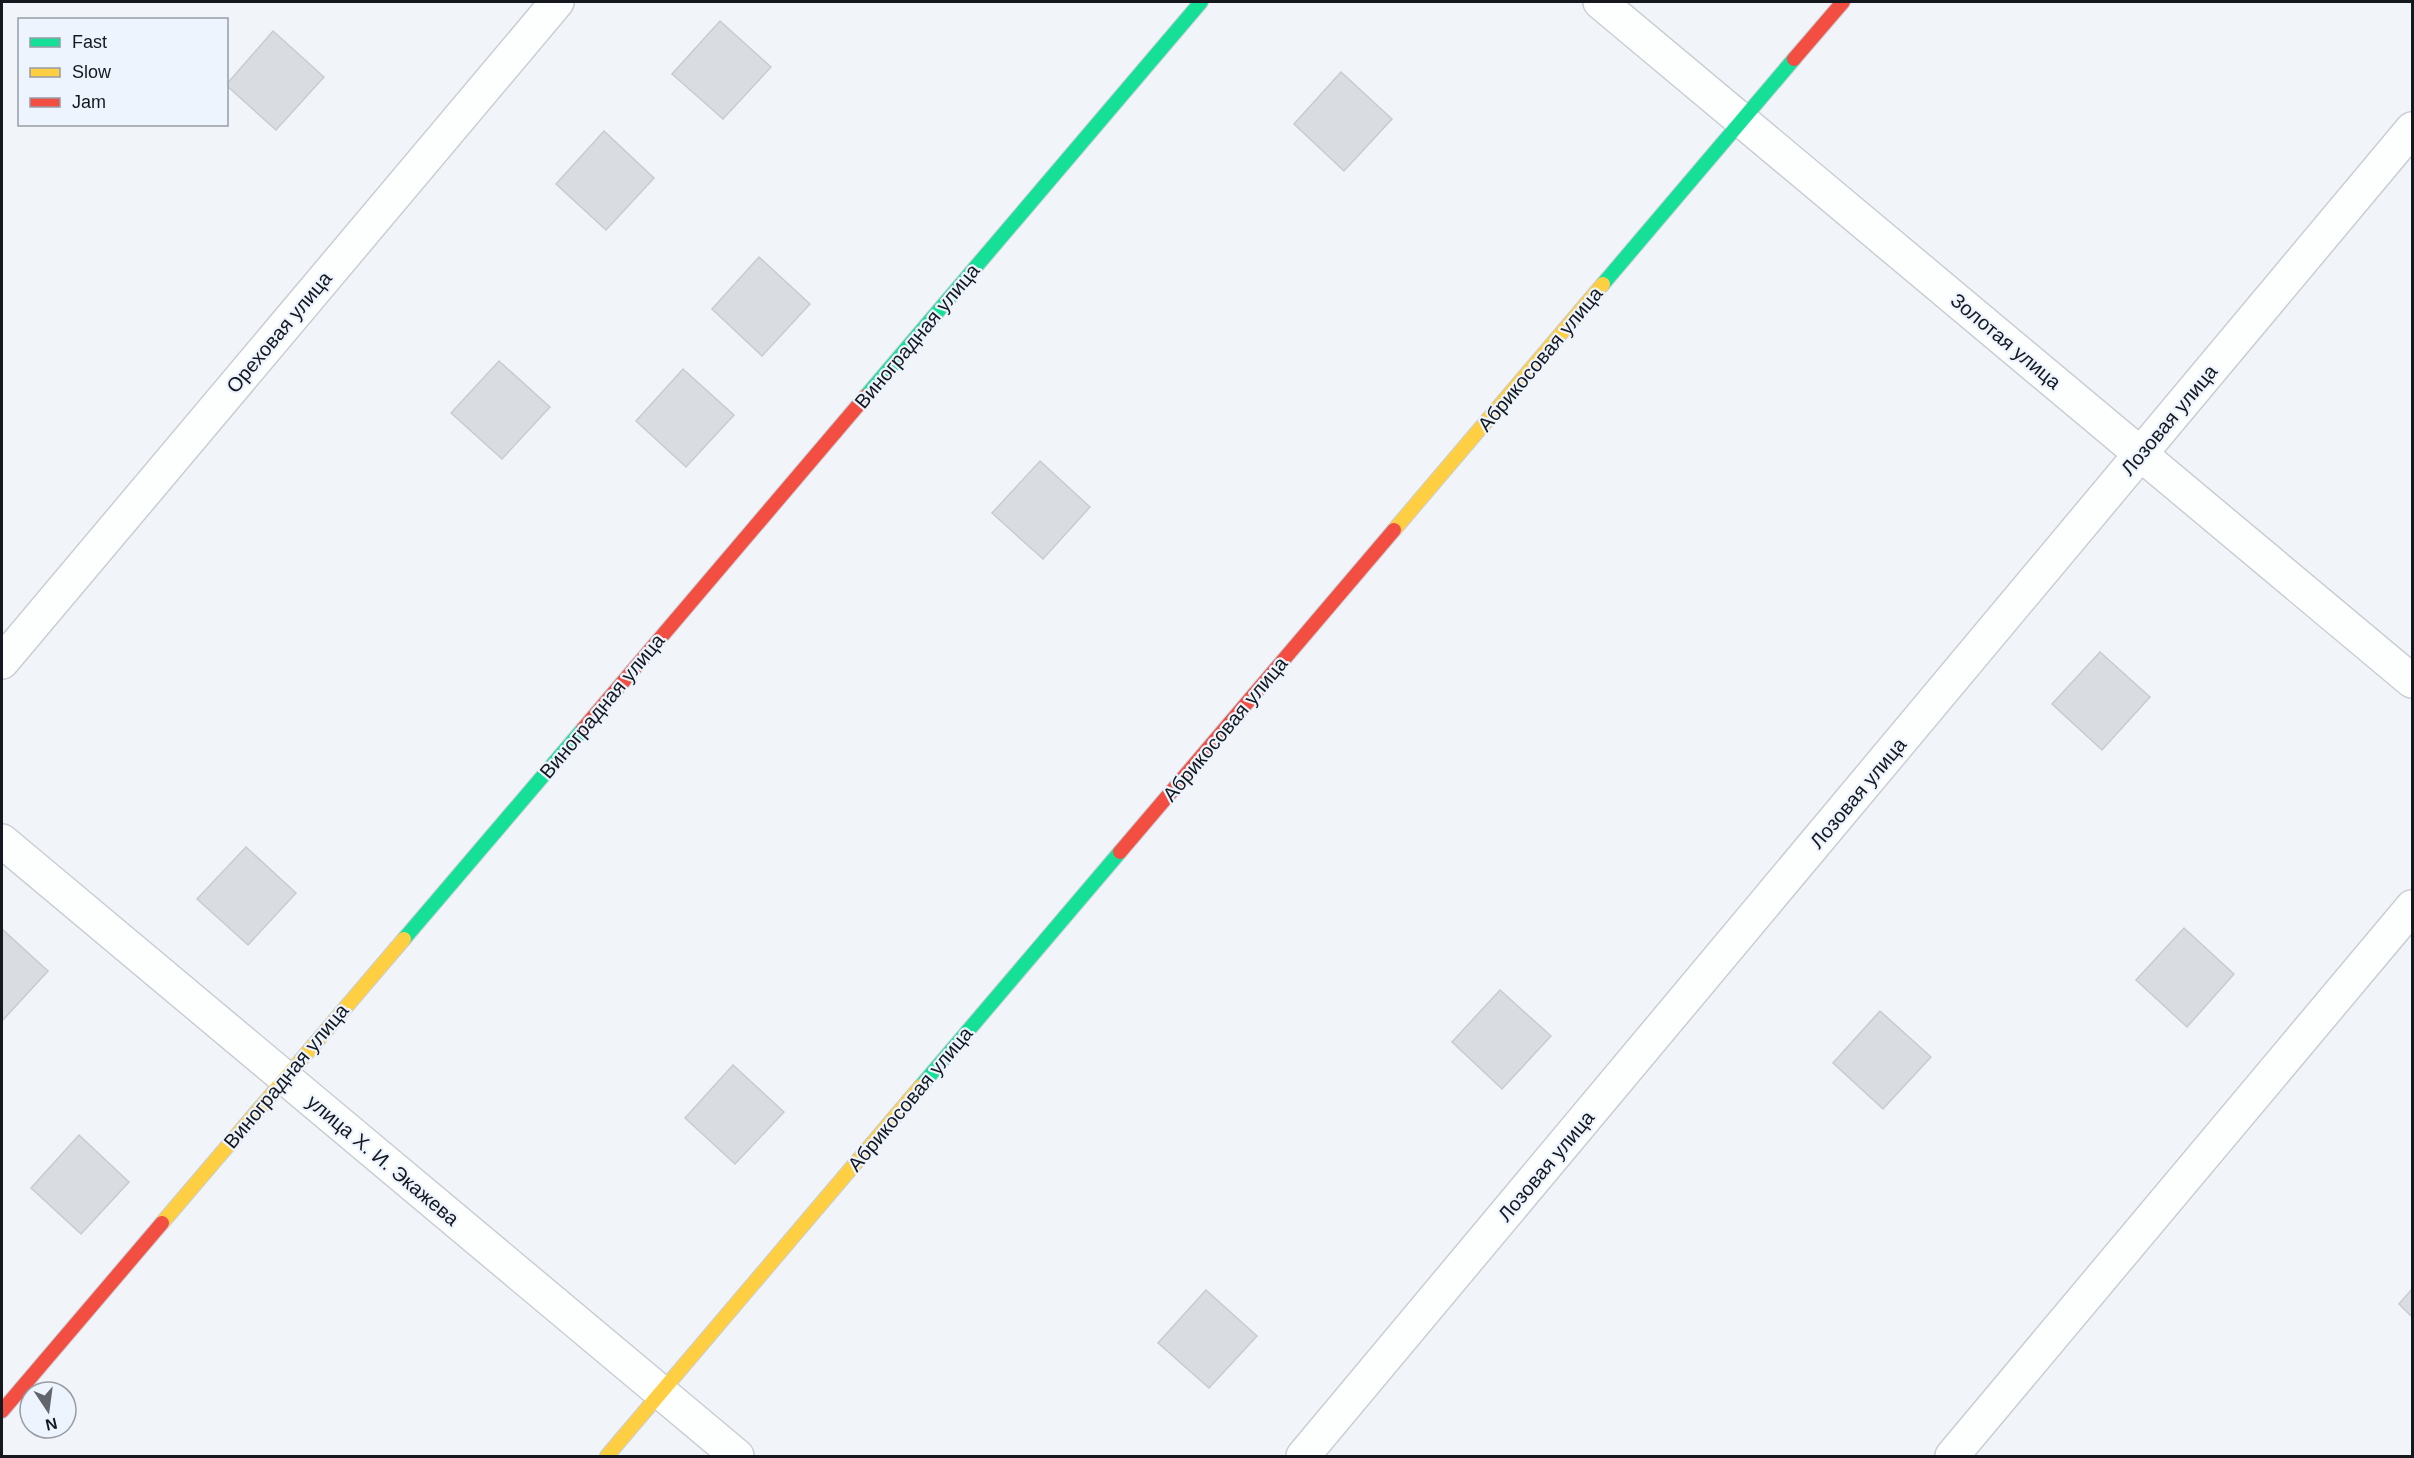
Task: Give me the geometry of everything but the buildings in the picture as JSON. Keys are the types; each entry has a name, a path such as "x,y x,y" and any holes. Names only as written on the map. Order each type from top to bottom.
{"street":[{"name":"Ореховая улица","path":"2,662 557,2"},
{"name":"Виноградная улица","path":"2,1411 1201,2"},
{"name":"Золотая улица","path":"1600,2 2412,681"},
{"name":"Абрикосовая улица","path":"607,1456 1843,2"},
{"name":"Лозовая улица","path":"1303,1456 2412,129"},
{"name":"улица Х. И. Экажева","path":"2,841 737,1456"},
{"path":"1952,1456 2412,907"}],"traffic: fast":[{"path":"866,396 1201,2"},
{"path":"1603,284 1794,59"},
{"path":"404,939 583,729"},
{"path":"921,1086 1120,852"}],"traffic: slow":[{"path":"1394,530 1603,284"},
{"path":"162,1223 404,939"},
{"path":"607,1456 921,1086"}],"traffic: jam":[{"path":"1794,59 1843,2"},
{"path":"583,729 866,396"},
{"path":"1120,852 1394,530"},
{"path":"2,1411 162,1223"}]}
